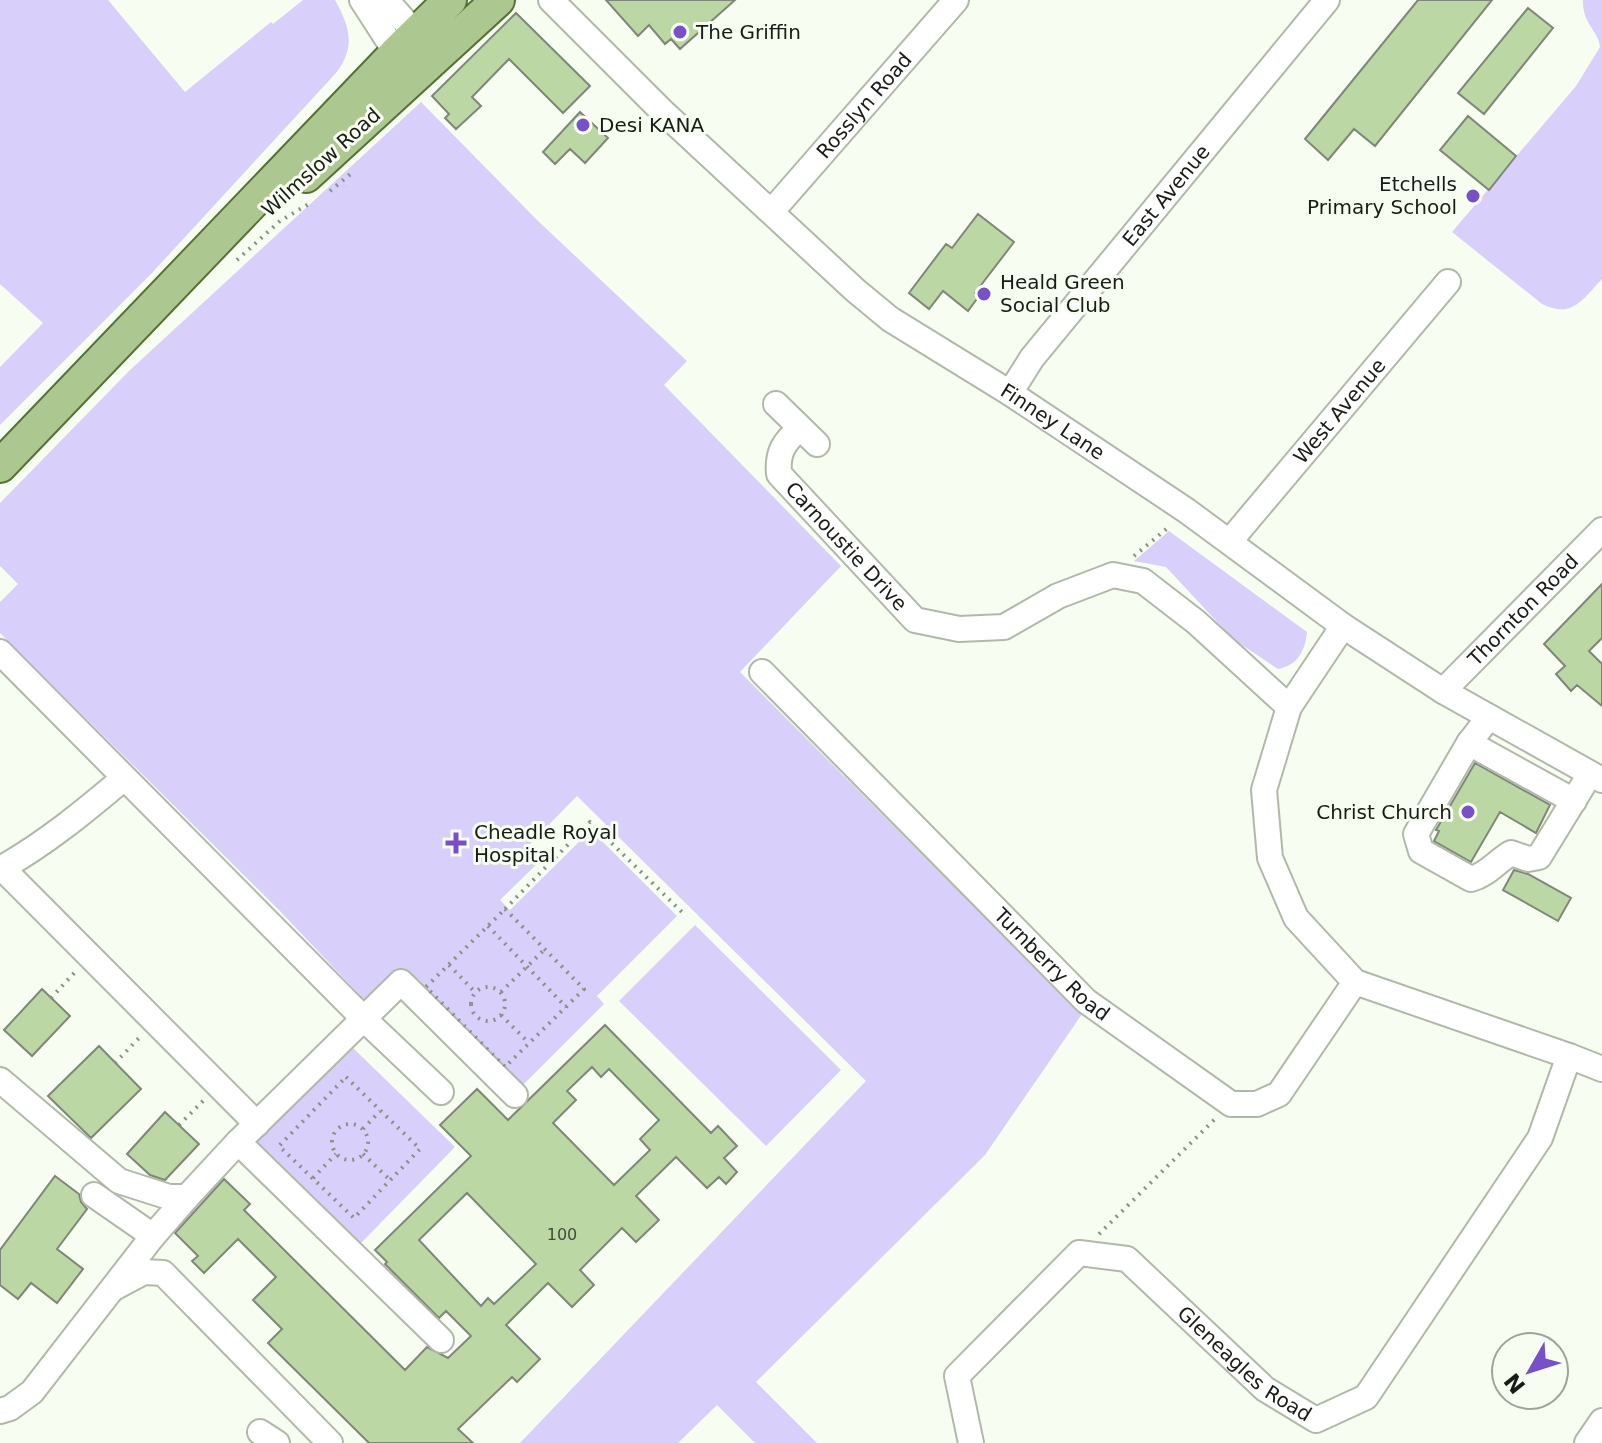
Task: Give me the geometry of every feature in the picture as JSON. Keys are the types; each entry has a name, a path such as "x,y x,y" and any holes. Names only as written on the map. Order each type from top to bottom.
{"main road":[{"path":"411,0 429,3 437,0"},
{"name":"Wilmslow Road","path":"416,56 450,0"},
{"name":"Wilmslow Road","path":"0,466 141,320 416,56 498,0"}],"street":[{"path":"362,0 416,56"},
{"path":"386,0 416,56"},
{"name":"Finney Lane","path":"551,0 662,111 890,319 1010,393 1187,511 1343,626 1443,691 1596,777"},
{"name":"Rosslyn Road","path":"772,211 956,0"},
{"name":"East Avenue","path":"1010,393 1032,358 1327,0"},
{"name":"West Avenue","path":"1230,541 1448,282"},
{"name":"Carnoustie Drive","path":"776,404 808,436 785,441 778,459 779,474 915,620 959,629 1004,627 1058,596 1113,575"},
{"name":"Thornton Road","path":"1443,691 1602,530"},
{"path":"1113,575 1143,581 1196,622 1289,707"},
{"path":"1343,626 1289,707 1264,790 1270,858 1296,918 1355,982 1602,1069"},
{"path":"0,652 364,1019 441,1092"},
{"name":"Turnberry Road","path":"762,672 1086,1001 1231,1104"},
{"path":"1489,717 1469,743 1416,834 1421,851 1471,879 1484,876 1511,853 1528,859 1539,857 1574,801 1596,777"},
{"path":"1469,743 1574,801"},
{"path":"124,778 63,828 1,868 257,1124"},
{"path":"0,1411 10,1408 32,1392 187,1197 238,1142 401,982 515,1095"},
{"path":"1231,1104 1257,1104 1279,1094 1355,982"},
{"name":"Gleneagles Road","path":"1079,1253 1127,1259 1265,1389 1316,1420 1366,1397 1540,1138 1569,1056"},
{"path":"0,1080 119,1181 169,1197 187,1197"},
{"path":"238,1142 441,1340"},
{"path":"94,1195 153,1236"},
{"path":"971,1443 957,1376 1079,1253"},
{"path":"114,1288 144,1272 163,1273 330,1443"},
{"path":"1587,1443 1602,1421"}],"path":[{"path":"325,194 358,167"},
{"path":"234,262 280,221 314,201"},
{"path":"1113,575 1187,511"},
{"path":"505,909 584,989 505,1067 426,987 590,822 685,915"},
{"path":"488,926 566,1007"},
{"path":"501,992 545,949"},
{"path":"51,998 90,956"},
{"path":"449,965 475,992"},
{"path":"487,986 501,992 505,1004 501,1015 491,1021 476,1017 470,1004 475,992 487,986"},
{"path":"501,1015 529,1043"},
{"path":"115,1063 155,1021"},
{"path":"346,1077 380,1111 420,1149 354,1218 279,1146 346,1077"},
{"path":"179,1125 220,1086"},
{"path":"1079,1253 1231,1104"},
{"path":"363,1129 380,1111"},
{"path":"353,1124 363,1129 368,1141 363,1154 349,1160 336,1154 332,1140 337,1129 353,1124"},
{"path":"313,1178 336,1154"},
{"path":"363,1154 390,1180"}],"shaded area":[{"path":"0,0 108,0 185,92 303,0 335,0 349,37 346,54 336,73 151,274 0,425 0,367 43,323 0,284"},
{"path":"1583,0 1602,0 1602,279 1576,305 1561,309 1542,304 1452,232 1576,86 1600,47 1585,15"},
{"name":"Cheadle Royal Hospital","path":"421,102 537,220 687,361 664,385 841,566 740,672 1082,1014 985,1155 756,1382 817,1443 755,1443 717,1405 678,1443 520,1443 866,1081 577,796 527,847 540,861 500,900 510,910 591,830 677,916 597,996 604,1004 518,1090 414,986 370,1006 278,909 0,633 0,602 18,584 0,566 0,503 129,371"},
{"path":"1169,531 1307,632 1302,651 1295,661 1278,669 1233,639 1166,567 1134,561"},
{"path":"695,925 841,1070 766,1146 619,1001"},
{"path":"351,1046 455,1147 361,1243 257,1142"}],"building":[{"path":"606,0 735,0 680,49 671,39 665,44 649,25 638,36"},
{"path":"1418,0 1492,0 1375,146 1354,129 1328,160 1305,139"},
{"path":"1528,8 1553,28 1484,114 1458,93"},
{"path":"516,13 590,86 563,113 509,59 472,97 481,106 456,129 445,118 449,114 432,96"},
{"path":"580,112 608,138 585,163 570,149 555,164 543,152"},
{"path":"1468,116 1516,156 1489,190 1440,150"},
{"path":"978,214 1014,242 975,293 979,296 968,311 943,291 929,309 909,293 946,244 952,248"},
{"path":"1602,584 1602,638 1589,651 1602,664 1602,706 1577,685 1571,691 1556,674 1565,666 1544,644"},
{"name":"Christ Church","path":"1475,763 1550,805 1536,833 1500,812 1471,862 1434,841 1439,831 1436,830"},
{"path":"1514,870 1528,874 1571,898 1558,921 1503,890"},
{"path":"42,989 70,1016 32,1056 4,1030"},
{"path":"605,1025 711,1133 718,1126 737,1146 724,1158 737,1172 726,1184 719,1177 707,1188 676,1157 636,1196 659,1220 636,1242 622,1228 580,1270 594,1285 572,1307 548,1283 506,1325 540,1359 517,1382 512,1377 458,1429 473,1443 369,1443 268,1343 282,1329 253,1300 276,1277 238,1239 204,1273 192,1261 198,1256 175,1233 224,1179 250,1204 244,1210 405,1370 427,1347 448,1358 471,1336 446,1311 439,1318 375,1250 471,1156 440,1125 477,1089 508,1120","holes":["592,1067 601,1077 609,1069 659,1120 640,1139 650,1150 614,1185 553,1123 576,1100 567,1091","467,1193 536,1264 494,1304 488,1298 481,1306 419,1240"]},
{"path":"99,1046 141,1089 91,1138 48,1096"},
{"path":"165,1112 199,1144 165,1180 150,1175 127,1154"},
{"path":"55,1176 79,1194 87,1209 57,1249 83,1269 57,1303 31,1283 18,1299 0,1285 0,1250"}],"place":[{"name":"The Griffin","path":"680,32"},
{"name":"Desi KANA","path":"583,125"},
{"name":"Etchells Primary School","path":"1473,196"},
{"name":"Heald Green Social Club","path":"984,294"},
{"name":"Christ Church","path":"1468,812"},
{"name":"Cheadle Royal Hospital","path":"456,843"}]}
